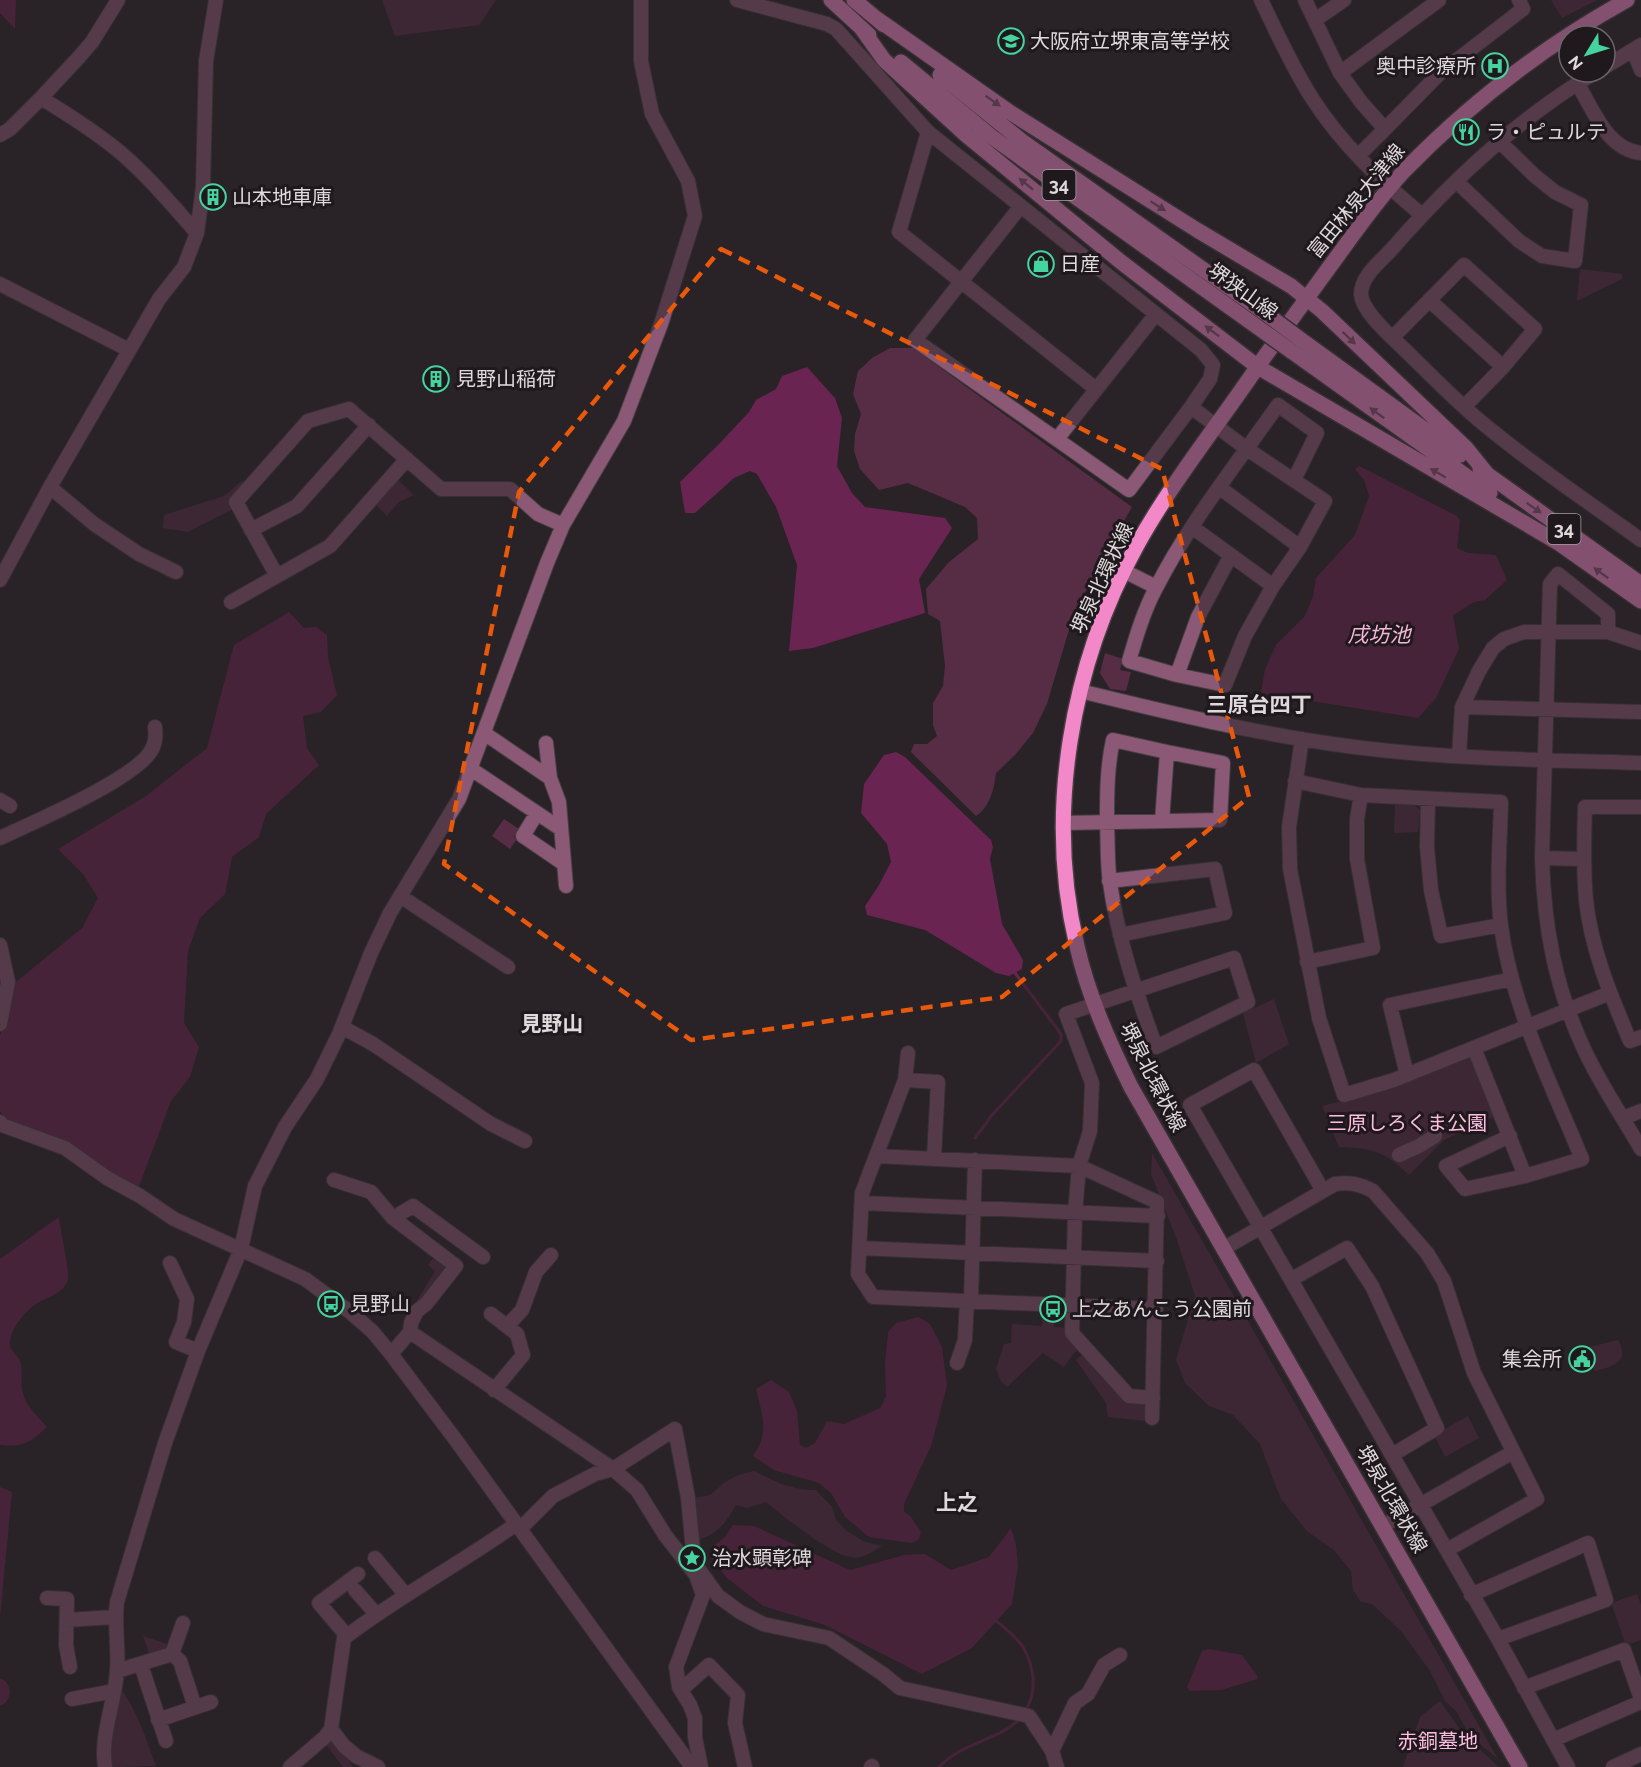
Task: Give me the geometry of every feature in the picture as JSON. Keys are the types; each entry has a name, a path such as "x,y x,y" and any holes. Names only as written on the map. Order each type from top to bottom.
{"main road":[{"name":"堺狭山線","path":"831,0 862,29 992,137 1268,325"},
{"name":"堺狭山線","path":"854,0 1022,141 1641,602"},
{"name":"富田林泉大津線","path":"1258,367 1376,204 1439,136 1514,72 1569,33 1627,0"},
{"path":"877,19 1008,111 1197,230 1292,286 1466,448 1487,474"},
{"path":"862,29 884,60 966,135 1121,262 1258,367 1562,544"},
{"name":"堺狭山線","path":"1296,345 1487,474 1641,584"},
{"name":"堺泉北環状線","path":"1258,367 1161,505 1124,571 1094,643 1080,691 1068,760 1063,823 1070,913 1077,948 1095,1005 1131,1087 1520,1767"}],"street":[{"path":"0,135 10,129 41,98 92,42 118,0"},
{"path":"0,580 50,487 129,350 159,299 184,267 197,233 203,187 206,61 216,0"},
{"path":"105,1767 104,1746 117,1671 118,1637 115,1617 117,1602 165,1443 198,1351 241,1249 255,1186 285,1127 316,1079 342,1027 371,953 400,896 459,799 547,562 563,525 624,421 661,324 694,216 688,182 652,114 641,61 641,0"},
{"path":"1261,0 1299,76 1331,125 1390,188 1422,215"},
{"path":"1305,0 1340,73 1385,129"},
{"path":"1315,20 1344,0"},
{"path":"1340,73 1439,0"},
{"path":"1358,156 1440,73 1524,9 1519,0"},
{"path":"746,1 827,24 836,29 928,132 1021,206 1201,350 1213,365 1210,379 1129,490 915,340 1021,206"},
{"path":"1617,60 1637,48 1641,69"},
{"path":"1576,84 1500,142 1422,215 1366,278 1362,286 1363,306 1464,408 1530,460 1641,540"},
{"path":"1578,84 1610,137 1623,149 1641,153"},
{"path":"41,98 94,131 122,154 197,233"},
{"path":"928,132 899,232 960,283 1096,389"},
{"path":"1456,182 1519,241 1542,256 1575,261 1581,205 1555,192 1500,142"},
{"path":"1393,338 1464,265 1535,329 1464,408"},
{"path":"0,284 129,350"},
{"path":"1429,300 1503,367"},
{"path":"1057,439 1156,314"},
{"path":"1191,407 1247,449 1325,501 1300,547 1273,585 1245,636 1225,685 1177,675 1129,661 1156,587 1192,527 1220,488 1247,449 1278,405 1317,433 1294,480"},
{"path":"277,576 236,502 308,421 350,409 441,489 510,489 538,514 563,525"},
{"path":"251,530 297,506 369,425"},
{"path":"231,602 330,546 407,459"},
{"path":"50,487 94,524 139,554 176,572"},
{"path":"1220,488 1300,547"},
{"path":"1192,527 1273,585"},
{"path":"1177,675 1198,617 1231,555"},
{"path":"1124,571 1156,587"},
{"path":"1608,632 1608,614 1558,574 1550,584 1548,631 1542,858 1546,928 1552,959 1568,1010 1584,1050 1641,1149"},
{"path":"1459,756 1462,707 1493,648 1504,639 1514,634 1548,631 1608,632 1641,643"},
{"path":"1080,691 1219,723 1342,745 1459,756 1641,763"},
{"path":"1462,707 1641,712"},
{"path":"0,838 116,781 141,763 152,751 156,736 155,727"},
{"path":"484,733 550,778"},
{"path":"1302,739 1289,827 1290,869 1319,1018 1344,1095 1407,1075 1610,993"},
{"path":"1063,823 1107,823 1162,820 1220,820 1223,763 1113,740 1108,776 1107,823 1109,880 1134,990 1156,1047 1240,1008 1248,1002 1234,958 1134,990 1066,1014 1092,1083 1090,1131 1079,1166 1075,1213 1072,1334 1129,1396 1153,1398"},
{"path":"546,743 550,778 559,802 566,886"},
{"path":"1162,820 1167,752"},
{"path":"471,769 561,829"},
{"path":"1295,781 1361,795 1501,802 1499,878 1501,925 1512,979 1528,1027 1582,1159 1525,1176 1465,1188 1446,1166 1510,1136"},
{"path":"1308,962 1373,948 1357,859 1357,819 1361,795"},
{"path":"1428,799 1427,848 1431,890 1441,936 1501,925"},
{"path":"1641,807 1586,807 1583,859 1586,901 1593,939 1610,993 1630,1041 1641,1037"},
{"path":"537,813 522,836 564,864"},
{"path":"1542,858 1583,859"},
{"path":"1109,880 1215,869 1225,913 1120,935"},
{"path":"400,896 508,967"},
{"path":"0,945 2,966 8,982 0,1024"},
{"path":"1407,1075 1390,1005 1512,979"},
{"path":"342,1027 373,1044 491,1124 525,1141"},
{"path":"1474,1048 1525,1176"},
{"path":"908,1053 905,1080 862,1192 858,1274 873,1297 1156,1309"},
{"path":"1323,1191 1254,1070 1190,1105 1447,1550 1568,1767"},
{"path":"905,1080 938,1082 934,1158"},
{"path":"1623,1118 1641,1111"},
{"path":"0,1122 2,1125 65,1148 107,1178 140,1196 174,1219 305,1279 330,1296 372,1331 518,1526 692,1767"},
{"path":"1399,1155 1435,1136"},
{"path":"876,1156 1079,1166 1157,1202 1152,1418"},
{"path":"957,1362 965,1340 969,1300 973,1252 975,1160"},
{"path":"334,1180 371,1192 393,1218 456,1266"},
{"path":"1223,1248 1335,1184 1350,1182 1373,1191 1427,1253 1444,1281 1451,1298 1474,1374 1537,1499 1447,1550"},
{"path":"862,1203 1158,1216"},
{"path":"393,1218 413,1206 483,1257"},
{"path":"391,1354 410,1332 411,1323 417,1311 426,1304 471,1248"},
{"path":"860,1248 1157,1261"},
{"path":"1292,1279 1347,1248 1372,1287 1437,1428 1392,1455"},
{"path":"507,1326 522,1310 536,1272 551,1255"},
{"path":"171,1263 187,1299 184,1322 176,1342 198,1351"},
{"path":"491,1314 517,1334 523,1355 494,1390"},
{"path":"410,1332 613,1469 637,1490 665,1535 718,1596 740,1612 763,1624 829,1638 900,1688 1029,1716 1052,1751 1057,1767"},
{"path":"290,1767 331,1729 344,1638 405,1594 518,1526 553,1496 595,1474 613,1469 675,1430 688,1498 691,1563 704,1595 677,1661 676,1677 694,1718 701,1767"},
{"path":"1383,1526 1513,1452"},
{"path":"1471,1595 1588,1544 1606,1600 1498,1640"},
{"path":"375,1558 405,1594"},
{"path":"347,1636 320,1603 358,1574"},
{"path":"356,1590 376,1614"},
{"path":"47,1598 67,1599 66,1645 70,1667"},
{"path":"67,1620 115,1617"},
{"path":"172,1654 183,1623"},
{"path":"1524,1689 1624,1650 1641,1701 1553,1740"},
{"path":"117,1671 172,1654"},
{"path":"172,1654 180,1661 195,1707"},
{"path":"1052,1751 1075,1703 1088,1694 1104,1665 1120,1655"},
{"path":"141,1665 166,1741"},
{"path":"681,1690 709,1665 738,1695 735,1723 745,1767"},
{"path":"72,1700 114,1691"},
{"path":"159,1720 211,1702"},
{"path":"331,1729 344,1746 356,1756 378,1767"},
{"path":"1613,1767 1641,1754"}],"highlighted area":[{"path":"721,249 1162,469 1249,797 1002,997 691,1040 444,864 519,492"}],"green space":[{"path":"382,0 496,0 479,25 395,36"},
{"path":"1551,0 1597,0 1562,18"},
{"path":"1580,269 1622,274 1622,279 1577,301"},
{"path":"890,348 913,348 1132,507 1090,581 1068,633 1047,704 1033,733 996,773 988,803 976,816 911,752 914,744 927,744 937,736 933,725 933,703 943,686 945,666 940,621 928,614 926,589 949,562 978,539 977,518 965,507 908,483 879,490 860,469 854,451 855,434 861,414 853,394 858,371 872,358"},
{"path":"397,479 414,495 399,502 387,516 375,504"},
{"path":"242,481 246,484 229,502 233,509 188,532 163,528 164,515 224,496"},
{"path":"1105,653 1123,659 1120,670 1131,672 1126,691 1110,689 1100,673"},
{"path":"1395,805 1414,805 1420,810 1418,832 1394,833"},
{"path":"504,819 519,829 514,837 517,839 510,849 492,836"},
{"path":"1274,999 1289,1044 1256,1063 1243,1013"},
{"name":"三原しろくま公園","path":"1467,1057 1472,1058 1495,1116 1444,1140 1409,1175 1377,1152 1339,1147 1322,1106 1389,1089"},
{"path":"1152,1153 1498,1759 1470,1736 1456,1711 1445,1701 1430,1671 1401,1631 1372,1604 1361,1602 1353,1590 1351,1571 1334,1550 1308,1532 1281,1499 1260,1444 1233,1415 1209,1406 1185,1383 1176,1360 1195,1296 1177,1240 1151,1174"},
{"path":"435,1256 446,1264 443,1276 434,1288 414,1305 435,1271 428,1265"},
{"path":"1043,1309 1054,1310 1054,1327 1068,1328 1080,1349 1073,1354 1064,1367 1043,1353 1007,1387 1001,1381 996,1369 1004,1344 1011,1343 1012,1324 1042,1326"},
{"path":"1618,1340 1622,1354 1618,1362 1594,1371 1589,1347"},
{"path":"1084,1353 1125,1401 1143,1404 1146,1409 1145,1421 1108,1417 1106,1403 1076,1360"},
{"path":"1468,1416 1479,1438 1445,1457 1434,1435"},
{"path":"754,1471 791,1487 816,1490 832,1507 836,1520 847,1531 863,1541 882,1546 861,1557 839,1553 812,1537 766,1502 747,1508 736,1505 720,1527 710,1535 697,1540 695,1498 710,1495 738,1475"},
{"path":"1637,1594 1641,1605 1641,1640 1626,1645 1611,1603"},
{"path":"143,1636 170,1645 169,1650 150,1656"},
{"path":"121,1689 137,1717 156,1766 112,1767 109,1752"},
{"name":"赤銅墓地","path":"1440,1701 1464,1735 1499,1767 1403,1767 1420,1717"},
{"path":"332,1738 353,1767 343,1767 324,1742"}],"water":[{"path":"0,0 16,0 15,29 0,13"},
{"path":"807,367 835,398 842,418 837,466 852,493 865,507 945,518 952,528 919,579 925,613 813,648 789,651 797,565 776,507 757,474 750,471 734,478 695,513 685,513 680,482 749,412 756,400 776,389 782,376"},
{"name":"戌坊池","path":"1359,466 1457,516 1460,521 1457,548 1468,553 1496,555 1507,580 1485,600 1474,602 1453,615 1459,649 1436,698 1418,718 1261,693 1265,669 1276,645 1304,617 1313,597 1316,578 1355,535 1369,496 1364,480 1355,469"},
{"path":"289,612 304,628 316,627 327,635 328,657 337,695 321,712 303,716 307,748 319,765 266,814 259,837 232,857 225,894 200,918 188,951 184,1023 199,1047 190,1077 171,1101 138,1189 8,1123 0,1111 0,1036 16,982 82,928 98,898 83,874 58,849 146,796 207,748 234,645"},
{"path":"896,752 905,757 991,840 993,847 990,859 1002,924 1023,960 1022,969 1009,976 996,973 925,930 867,915 865,906 891,862 887,844 861,813 864,784 884,755"},
{"path":"59,1217 68,1280 62,1289 36,1304 24,1315 13,1330 10,1341 10,1346 21,1364 25,1400 47,1427 26,1443 0,1445 0,1259"},
{"path":"918,1317 930,1324 942,1347 947,1386 931,1446 904,1504 904,1511 921,1532 919,1539 912,1543 869,1537 845,1517 831,1493 819,1483 774,1470 753,1456 763,1431 756,1389 771,1380 789,1392 797,1411 800,1445 806,1448 815,1443 827,1421 844,1424 880,1408 886,1397 885,1365 888,1332 896,1323"},
{"path":"0,1487 12,1492 0,1618"},
{"path":"733,1525 754,1526 850,1570 904,1555 925,1554 951,1570 989,1557 1011,1528 1016,1545 1018,1566 1012,1604 972,1648 922,1674 825,1625 763,1606 727,1578 711,1558 713,1546 725,1537"},
{"path":"1209,1649 1242,1655 1258,1679 1221,1690 1190,1691 1187,1687 1202,1651"}],"waterway":[{"path":"975,1138 992,1115 1061,1041 1061,1034 1015,973"},
{"path":"995,1620 1020,1643 1030,1662 1033,1687 1032,1696 1025,1711"},
{"path":"0,1687 2,1692 0,1697"},
{"path":"939,1767 958,1752 1001,1732 1020,1719"}],"place":[{"name":"大阪府立堺東高等学校","path":"1011,41"},
{"name":"奥中診療所","path":"1495,66"},
{"name":"ラ・ピュルテ","path":"1466,132"},
{"name":"山本地車庫","path":"213,197"},
{"name":"日産","path":"1041,264"},
{"name":"見野山稲荷","path":"436,379"},
{"name":"見野山","path":"331,1304"},
{"name":"上之あんこう公園前","path":"1053,1309"},
{"name":"集会所","path":"1582,1359"},
{"name":"治水顕彰碑","path":"692,1558"}],"district":[{"name":"三原台四丁","path":"1259,705"},
{"name":"見野山","path":"552,1024"},
{"name":"上之","path":"957,1503"}]}
